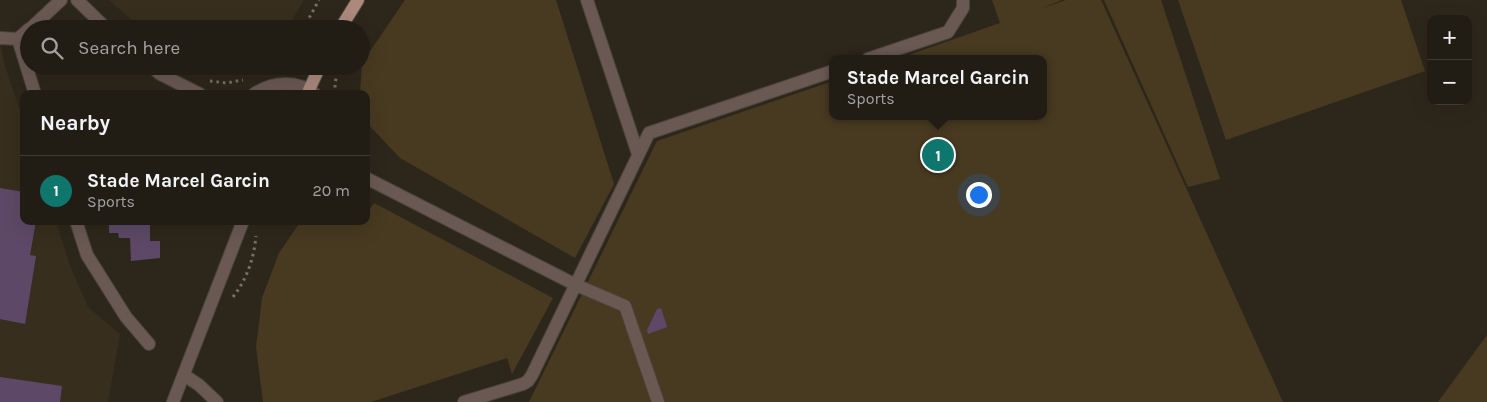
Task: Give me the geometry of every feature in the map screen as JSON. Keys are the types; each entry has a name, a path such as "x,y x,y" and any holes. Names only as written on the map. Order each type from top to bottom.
{"main road":[{"path":"346,20 358,0"},
{"path":"313,90 317,75"}],"street":[{"path":"39,20 61,0"},
{"path":"78,0 98,20"},
{"path":"587,0 638,154"},
{"path":"880,55 948,32 963,8 963,0"},
{"path":"0,38 18,39 20,45"},
{"path":"464,402 528,381 649,133 829,72"},
{"path":"29,75 34,90"},
{"path":"162,75 192,90"},
{"path":"262,90 269,86 286,83 294,84 308,90"},
{"path":"370,180 576,285 625,306 658,402"},
{"path":"77,225 87,255 126,317 149,344"},
{"path":"173,402 241,225"},
{"path":"186,369 199,386 216,402"}],"path":[{"path":"308,20 319,0"},
{"path":"335,90 337,75"},
{"path":"230,300 244,283 255,251 258,228"}],"shaded area":[{"path":"109,0 304,0 292,20 132,20"},
{"path":"405,0 556,0 614,184 575,258 400,158 370,126 370,90 360,90 361,75 370,75 370,51"},
{"path":"992,0 1062,0 1040,9 1066,0 1101,0 1283,402 529,402 657,141 829,82 829,120 1047,120 1047,55 908,55 1000,23"},
{"path":"1104,0 1161,0 1220,179 1188,187"},
{"path":"1178,0 1401,0 1425,71 1226,140"},
{"path":"0,41 4,63 20,111 20,225 57,225 70,266 88,307 120,334 108,402 0,402"},
{"path":"374,203 553,298 512,374 507,358 371,402 263,402 256,347 262,298 279,253 298,225 370,225 370,209"},
{"path":"1487,335 1487,402 1438,402"}],"building":[{"path":"0,188 20,191 20,225 35,225 30,255 36,256 25,324 0,319"},
{"path":"109,225 150,225 150,241 160,241 160,258 131,261 130,238 119,238 118,233 109,233"},
{"path":"661,308 667,327 648,334 647,330 657,309"},
{"path":"0,377 62,386 60,402 0,402"}],"place":[{"name":"Stade Marcel Garcin","path":"938,155"}]}
